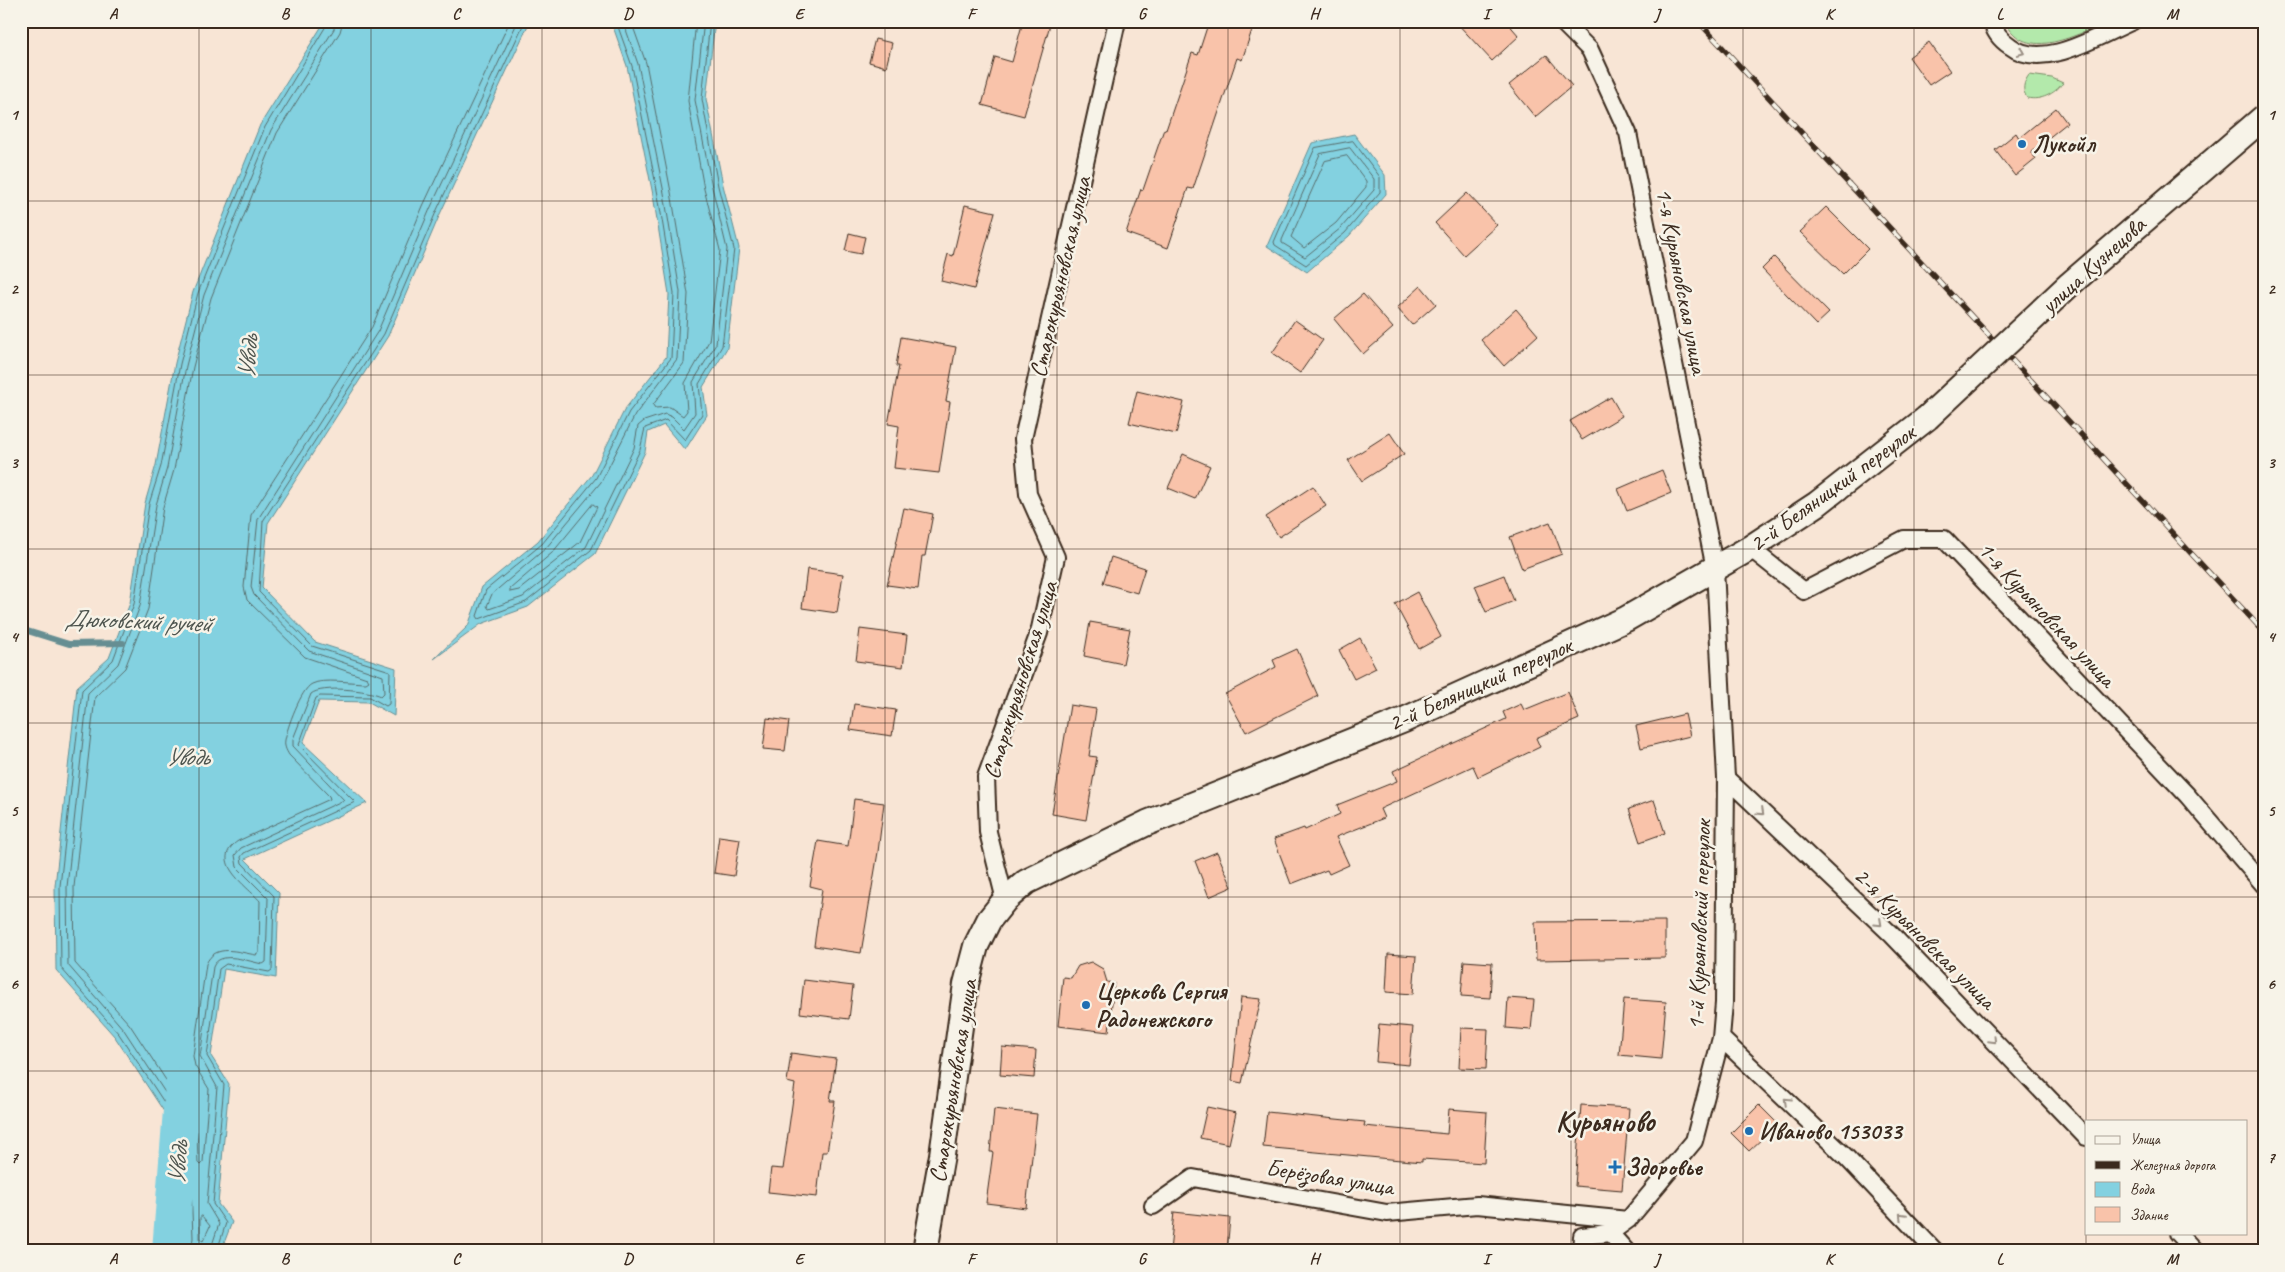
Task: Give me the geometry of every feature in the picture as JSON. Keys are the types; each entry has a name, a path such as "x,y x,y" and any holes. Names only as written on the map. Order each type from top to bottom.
{"main road":[{"name":"улица Кузнецова","path":"1927,418 2070,284 2264,117"},
{"name":"2-й Беляницкий переулок","path":"1005,900 1026,882 1131,831 1404,720 1626,619 1750,548 1817,504 1927,418"},
{"name":"Старокурьяновская улица","path":"925,1251 942,1155 966,984 976,946 989,920 1005,900"}],"street":[{"name":"Старокурьяновская улица","path":"1005,900 988,832 986,776 1039,633 1056,557 1028,494 1023,439 1117,21"},
{"name":"1-я Курьяновская улица","path":"1561,21 1590,50 1628,133 1715,569"},
{"path":"1992,21 2002,40 2015,50 2031,56 2048,56 2133,21"},
{"name":"1-я Курьяновская улица","path":"1750,548 1804,591 1904,539 1944,539 2187,795 2264,885"},
{"name":"1-й Курьяновский переулок","path":"1581,1251 1582,1236 1610,1233 1628,1220 1694,1141 1720,1038 1724,1002 1726,778 1715,569"},
{"name":"2-я Курьяновская улица","path":"1726,778 1892,935 2085,1136"},
{"path":"1720,1038 1845,1156 1936,1251"},
{"name":"Берёзовая улица","path":"1153,1206 1193,1178 1387,1213 1477,1205 1628,1220"},
{"path":"1610,1233 1626,1251"},
{"path":"2179,1234 2195,1251"}],"green space":[{"path":"2005,21 2110,21 2068,38 2039,44 2025,41 2014,34"},
{"path":"2029,75 2052,78 2063,83 2047,96 2027,98 2024,86"}],"water":[{"name":"Уводь","path":"325,21 530,21 440,214 388,336 268,523 262,588 315,642 396,668 394,716 369,702 319,701 303,743 367,803 245,859 279,893 276,978 224,969 211,1056 229,1084 218,1204 232,1222 221,1251 179,1251 182,1239 178,1133 115,1037 56,970 55,886 77,687 109,658 130,603 145,503 156,465 175,363 193,292 260,125"},
{"path":"611,21 715,21 706,99 723,185 739,248 727,348 703,387 707,415 685,450 664,425 648,432 645,452 595,554 528,607 481,624 434,659 468,626 482,587 538,541 592,475 625,409 666,357 669,294 653,195 627,66"},
{"path":"1354,134 1385,175 1386,194 1349,236 1307,272 1267,246 1312,143"}],"building":[{"path":"1023,21 1051,21 1024,116 982,105 995,57 1012,62"},
{"path":"1209,21 1255,21 1242,60 1237,58 1193,189 1188,188 1168,248 1126,233 1164,129 1166,130 1192,53 1198,55"},
{"path":"1455,21 1506,21 1519,36 1492,61"},
{"path":"875,39 892,43 886,67 869,62"},
{"path":"1929,42 1950,71 1929,85 1909,57"},
{"path":"1546,55 1572,86 1535,117 1509,85"},
{"name":"Лукойл","path":"2056,108 2067,123 2031,152 2036,159 2015,176 1995,150 2016,133 2019,138"},
{"path":"1467,193 1497,225 1464,255 1435,223"},
{"path":"965,205 995,212 974,289 941,281 948,254 953,256"},
{"path":"1826,207 1868,249 1843,274 1800,232"},
{"path":"849,233 865,237 861,254 845,251"},
{"path":"1774,257 1829,313 1816,325 1762,269"},
{"path":"1421,286 1436,304 1412,325 1397,308"},
{"path":"1363,294 1393,328 1363,354 1334,319"},
{"path":"1516,309 1538,335 1504,366 1481,340"},
{"path":"1295,320 1323,340 1300,373 1272,353"},
{"path":"901,337 956,347 946,401 950,402 939,473 894,468 899,426 888,424 899,366 896,366"},
{"path":"1137,391 1184,402 1176,434 1129,423"},
{"path":"1611,397 1622,416 1582,440 1570,421"},
{"path":"1390,433 1404,454 1362,481 1348,460"},
{"path":"1183,454 1210,466 1195,499 1168,488"},
{"path":"1662,470 1671,493 1627,511 1618,489"},
{"path":"1313,486 1326,506 1279,537 1266,517"},
{"path":"904,508 933,514 925,556 922,556 918,589 887,585"},
{"path":"1550,522 1562,554 1522,569 1510,537"},
{"path":"1111,557 1145,568 1137,593 1103,583"},
{"path":"807,569 843,574 837,613 802,608"},
{"path":"1504,575 1514,601 1486,612 1475,586"},
{"path":"1417,592 1441,637 1419,649 1395,604"},
{"path":"1090,622 1130,629 1123,664 1084,656"},
{"path":"860,629 907,635 903,667 856,661"},
{"path":"1360,638 1376,668 1354,679 1339,650"},
{"path":"1297,649 1318,696 1246,732 1225,694 1276,667 1273,660"},
{"path":"1568,692 1579,719 1536,738 1540,747 1478,777 1473,766 1380,809 1384,818 1336,837 1349,865 1329,874 1327,870 1291,884 1274,839 1304,828 1305,830 1340,814 1337,805 1397,781 1393,771 1506,719 1503,712 1521,704 1524,710"},
{"path":"854,704 896,710 892,736 850,730"},
{"path":"1070,705 1096,709 1089,756 1097,757 1086,820 1052,814"},
{"path":"1685,714 1690,736 1641,748 1636,726"},
{"path":"767,718 789,721 785,751 763,749"},
{"path":"854,799 884,803 861,953 814,946 822,889 810,886 818,841 848,846"},
{"path":"1654,800 1665,833 1640,842 1629,809"},
{"path":"719,836 740,839 734,876 714,873"},
{"path":"1217,852 1232,887 1209,897 1195,861"},
{"path":"1665,921 1665,958 1536,960 1535,922"},
{"path":"1388,954 1416,956 1413,994 1386,992"},
{"path":"1464,961 1492,963 1490,998 1461,996"},
{"name":"Церковь Сергия Радонежского","path":"1091,962 1103,969 1107,982 1114,983 1109,1032 1058,1026 1063,977 1071,978 1078,966"},
{"path":"804,980 853,986 849,1019 800,1013"},
{"path":"1241,997 1261,999 1242,1083 1232,1081"},
{"path":"1508,998 1534,1000 1531,1030 1506,1028"},
{"path":"1624,999 1666,1002 1661,1059 1619,1055"},
{"path":"1379,1024 1413,1027 1409,1065 1376,1062"},
{"path":"1461,1028 1488,1029 1486,1069 1459,1068"},
{"path":"1002,1047 1036,1050 1034,1078 1000,1075"},
{"path":"791,1053 836,1059 830,1101 835,1101 827,1152 822,1152 817,1197 768,1192 771,1168 783,1169 795,1084 787,1082"},
{"path":"1581,1105 1629,1108 1622,1190 1575,1186"},
{"path":"1759,1105 1778,1124 1749,1151 1731,1133"},
{"path":"1207,1107 1236,1113 1229,1144 1200,1138"},
{"path":"994,1109 1037,1114 1026,1208 986,1203 993,1152 990,1152"},
{"path":"1449,1109 1487,1112 1484,1163 1422,1159 1422,1162 1263,1147 1267,1112 1365,1122 1364,1126 1447,1134"},
{"path":"1174,1212 1230,1218 1227,1251 1170,1251"}],"waterway":[{"name":"Дюковский ручей","path":"21,629 69,644 123,643"},
{"name":"Уводь","path":"170,1251 183,1085"}],"railway":[{"path":"1698,21 2264,632"}],"place":[{"name":"Лукойл","path":"2022,144"},
{"name":"Церковь Сергия Радонежского","path":"1086,1005"},
{"name":"Иваново 153033","path":"1749,1131"},
{"name":"Здоровье","path":"1615,1167"}],"district":[{"name":"Курьяново","path":"1605,1121"}]}
